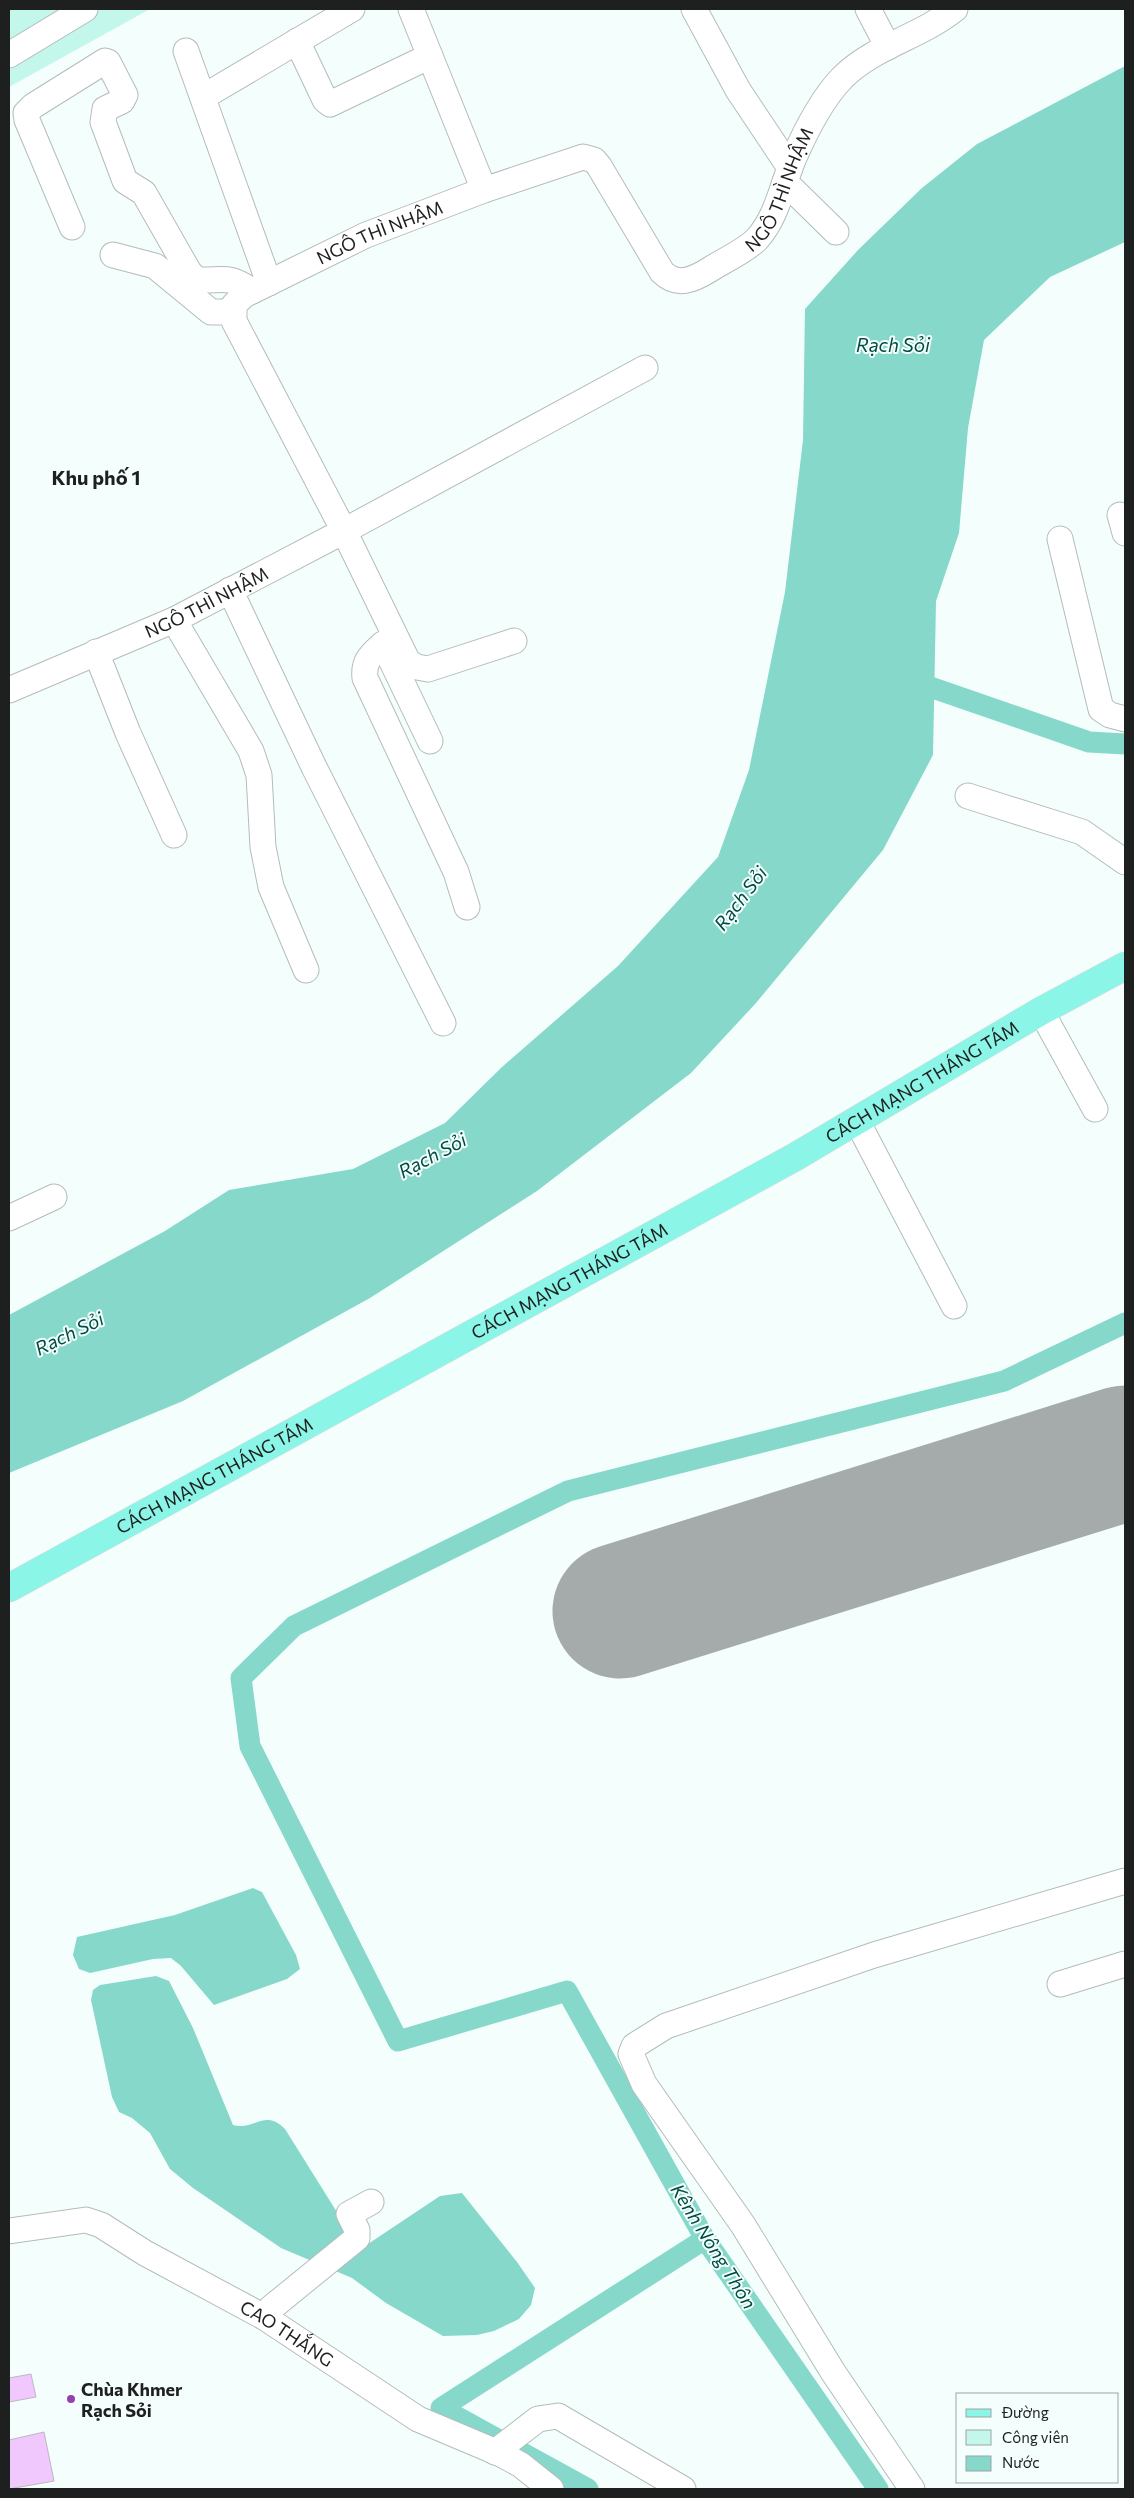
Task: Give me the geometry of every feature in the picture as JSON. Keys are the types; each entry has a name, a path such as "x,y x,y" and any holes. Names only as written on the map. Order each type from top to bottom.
{"main road":[{"name":"CÁCH MẠNG THÁNG TÁM","path":"9,1588 795,1157 1040,1011 1125,966"}],"street":[{"path":"9,55 85,9"},
{"path":"203,97 352,9"},
{"path":"411,9 484,190"},
{"path":"694,9 738,90 788,175 836,232"},
{"path":"868,9 888,47"},
{"name":"NGÔ THÌ NHẬM","path":"233,312 234,305 244,296 366,236 484,190 583,157 594,160 662,272 669,279 681,282 694,280 757,240 775,212 788,175 824,99 842,78 865,59 942,19 955,9"},
{"path":"297,42 325,100 330,104 430,56"},
{"path":"186,51 203,97 261,287"},
{"path":"72,227 26,113 33,106 105,60 108,62 125,95 122,100 105,109 102,115 125,181 144,192 189,272 197,280 229,279 261,287"},
{"path":"113,255 155,266 211,312 233,312 234,321 338,534 408,662 416,667 428,670 514,641"},
{"name":"NGÔ THÌ NHẬM","path":"9,690 174,620 338,534 645,368"},
{"path":"338,534 383,644 430,740"},
{"path":"1060,539 1101,709 1110,715 1125,719"},
{"path":"230,590 314,767 443,1023"},
{"path":"174,620 251,751 259,776 263,848 271,887 286,927 306,970"},
{"path":"383,644 367,659 364,667 365,678 456,872 467,907"},
{"path":"96,652 128,733 174,836"},
{"path":"968,796 1082,832 1125,862"},
{"path":"1040,1011 1095,1109"},
{"path":"857,1121 954,1306"},
{"path":"9,1218 54,1197"},
{"path":"912,2489 833,2372 743,2225 644,2084 631,2054 634,2046 666,2026 874,1955 1125,1881"},
{"path":"1060,1984 1125,1964"},
{"path":"268,2312 357,2238 357,2230 350,2214 371,2202"},
{"name":"CAO THẮNG","path":"9,2231 86,2220 101,2225 145,2253 268,2312 418,2419 500,2449 551,2489"},
{"path":"500,2449 538,2419 558,2416 682,2489"}],"green space":[{"path":"9,9 150,9 9,87"}],"water":[{"name":"Rạch Sỏi","path":"1125,66 1125,242 1050,277 984,340 968,428 959,533 936,601 933,755 883,850 756,1003 691,1073 537,1191 370,1298 183,1401 9,1473 9,1315 165,1231 229,1190 353,1169 445,1123 502,1067 618,966 718,857 749,770 785,592 803,440 805,309 858,250 922,188 977,144"},
{"path":"253,1888 262,1892 296,1955 300,1969 287,1979 214,2005 181,1966 171,1958 153,1959 90,1973 79,1969 73,1955 77,1937 175,1915"},
{"path":"156,1976 169,1981 193,2028 233,2125 240,2126 271,2120 285,2129 350,2233 365,2246 440,2196 462,2193 517,2262 535,2288 531,2305 519,2319 494,2331 477,2335 443,2336 386,2303 352,2278 281,2248 193,2188 170,2169 150,2133 132,2118 119,2112 112,2097 91,2000 93,1990 100,1985"}],"building":[{"path":"31,2374 36,2397 9,2402 9,2378"},
{"path":"44,2432 54,2481 9,2489 9,2440"}],"waterway":[{"path":"907,679 1089,742 1125,744"},
{"name":"Kênh Nông Thôn","path":"878,2489 705,2239 567,1991 398,2041 250,1746 241,1678 294,1626 568,1491 1004,1381 1125,1323"},
{"name":"Kênh Nông Thôn","path":"588,2489 441,2408 705,2239"}],"runway":[{"path":"620,1611 1125,1453"}],"place":[{"name":"Chùa Khmer Rạch Sỏi","path":"71,2399"}],"district":[{"name":"Khu phố 1","path":"96,477"}]}
